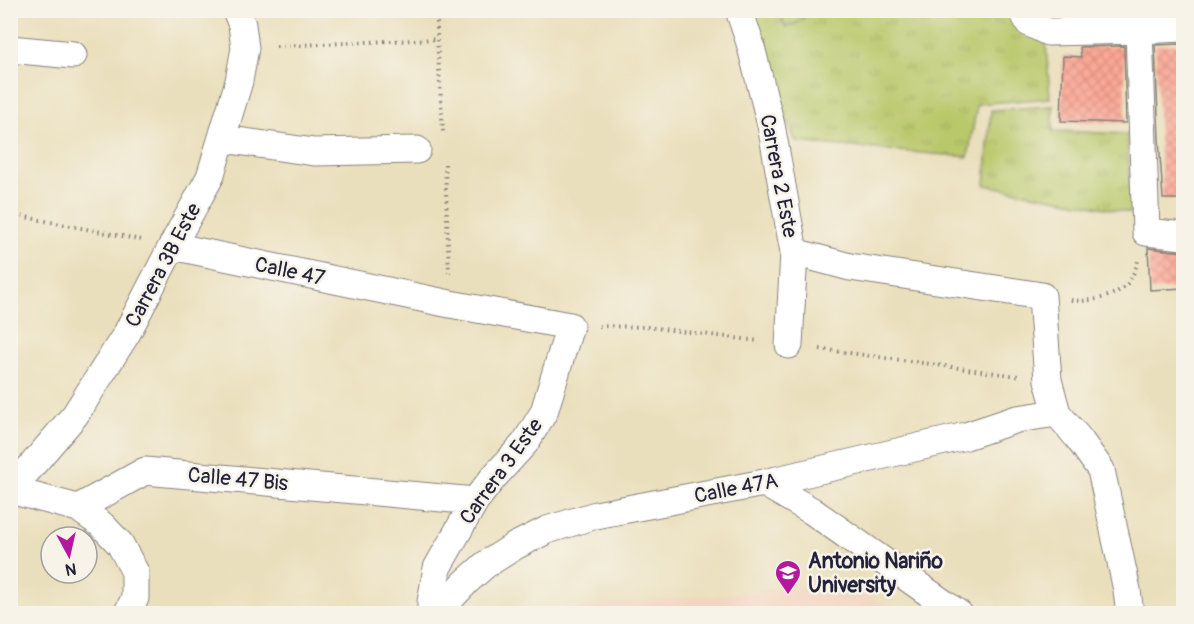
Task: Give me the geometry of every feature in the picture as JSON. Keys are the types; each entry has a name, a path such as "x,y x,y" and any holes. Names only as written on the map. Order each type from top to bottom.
{"street":[{"name":"Carrera 3B Este","path":"11,490 75,415 127,333 210,177 239,81 245,48 242,25 236,10"},
{"name":"Carrera 2 Este","path":"739,10 771,125 794,252 789,345"},
{"path":"1022,10 1029,23 1048,32 1184,28"},
{"path":"1139,30 1146,231 1184,236"},
{"path":"10,49 73,55"},
{"path":"223,139 314,152 417,150"},
{"name":"Calle 47","path":"172,246 450,304 570,326"},
{"path":"794,252 850,267 1042,296 1048,380 1057,413 1101,470 1130,614"},
{"name":"Carrera 3 Este","path":"431,614 431,602 438,568 475,501 525,443 544,412 570,326"},
{"name":"Calle 47A","path":"443,614 451,598 486,565 515,546 547,530 596,516 764,483 966,435 1017,419 1057,413"},
{"name":"Calle 47 Bis","path":"78,508 145,471 475,501"},
{"path":"764,483 812,511 959,614"},
{"path":"11,490 78,508 102,525 120,544 135,573 135,598 127,614"}],"path":[{"path":"245,48 437,39"},
{"path":"10,213 172,246"},
{"path":"1042,296 1078,301 1107,297 1126,285 1136,266 1146,231"}],"shaded area":[{"name":"Antonio Nariño University","path":"841,583 901,613 557,613 580,608"}],"green space":[{"path":"1065,10 1065,14 1044,17 1050,98 977,104 968,157 796,142 744,11"},
{"path":"779,11 808,11 809,13 797,23 786,27"},
{"path":"1053,106 1053,131 1127,134 1132,213 985,185 991,110"}],"building":[{"path":"1076,10 1177,10 1177,13 1076,16"},
{"path":"1180,44 1184,110 1184,199 1163,199 1155,45"},
{"path":"1124,46 1126,123 1061,121 1063,56 1081,57 1080,47"},
{"path":"1148,248 1184,252 1184,288 1150,290"}],"place":[{"name":"Antonio Nariño University","path":"788,596"}]}
